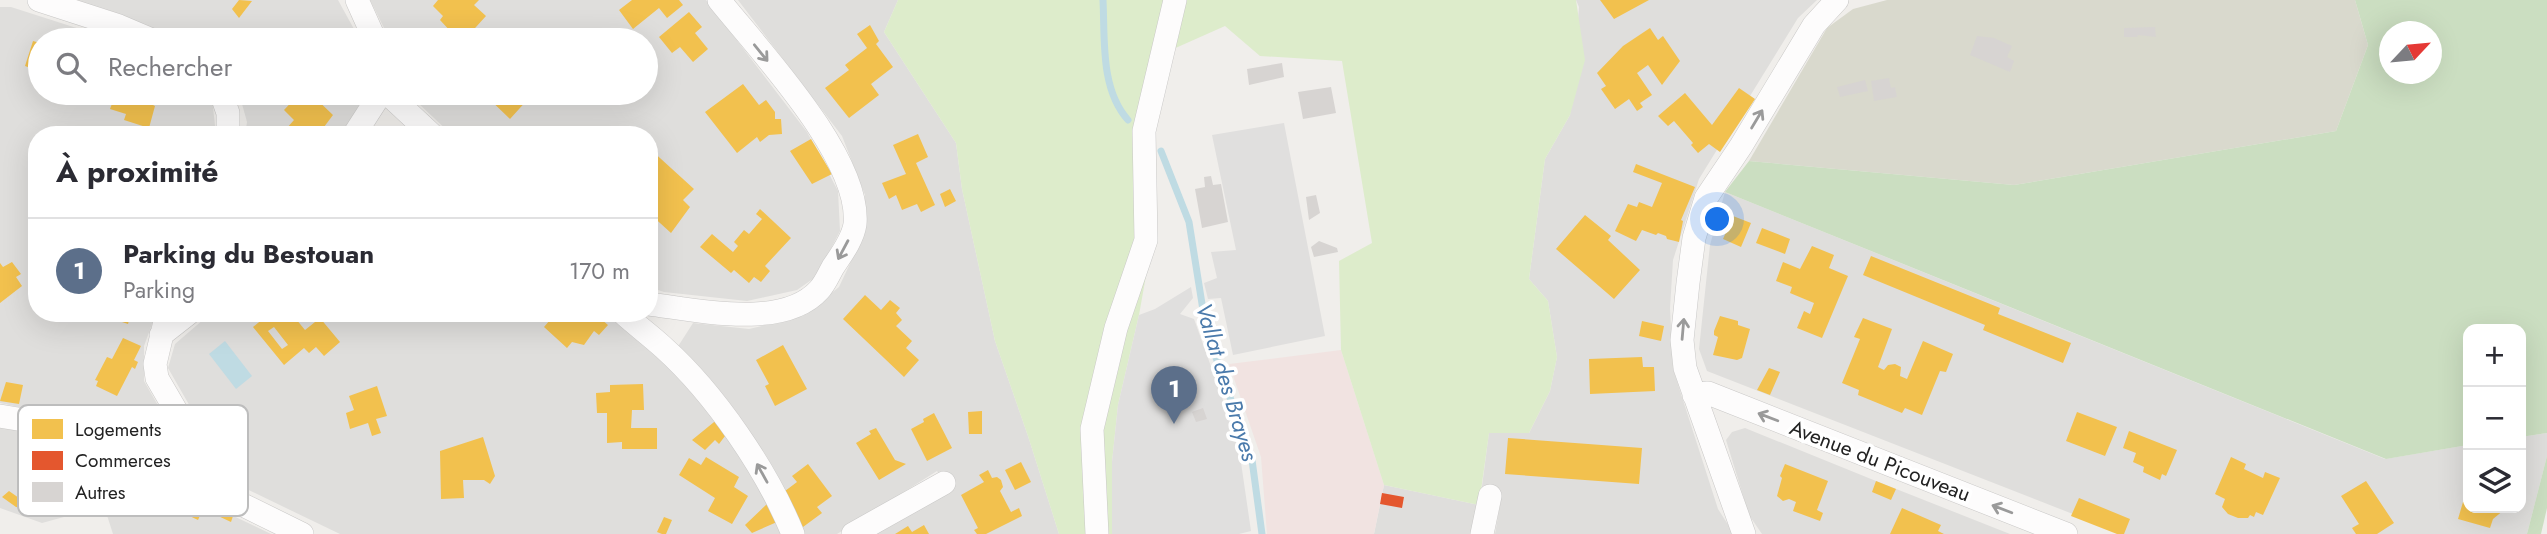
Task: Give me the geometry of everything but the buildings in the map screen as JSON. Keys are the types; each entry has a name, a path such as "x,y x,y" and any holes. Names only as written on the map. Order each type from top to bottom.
{"street":[{"path":"39,0 124,28"},
{"path":"357,0 370,28"},
{"path":"658,305 722,314 766,314 797,305 819,291 855,227 854,198 821,127 719,0"},
{"path":"1097,534 1091,429 1116,328 1146,240 1144,131 1175,0"},
{"path":"1744,534 1685,368 1682,340 1694,238 1706,198 1741,146 1814,25 1837,0"},
{"path":"225,105 228,126"},
{"path":"360,126 373,105"},
{"path":"400,105 422,126"},
{"path":"633,322 666,350 715,404 751,455 793,534"},
{"path":"164,324 155,364 157,378 173,405"},
{"name":"Avenue du Picouveau","path":"1694,395 1708,393 2066,534"},
{"path":"0,416 18,419"},
{"path":"853,534 944,483"},
{"path":"1482,534 1490,496"},
{"path":"248,507 302,534"}],"shaded area":[{"path":"69,0 338,0 353,28 152,28"},
{"path":"370,0 706,0 807,132 838,191 840,231 817,276 797,290 747,301 658,290 658,126 442,126 420,105 658,105 658,28 384,28"},
{"path":"738,0 898,0 884,32 956,143 962,189 995,341 1059,534 870,534 948,487 937,471 837,534 796,534 677,348 693,323 749,329 803,316 839,287 862,238 865,195 842,136"},
{"path":"1576,0 1817,0 1798,18 1699,179 1673,260 1670,308 1673,369 1718,509 1734,534 1495,534 1501,499 1481,494 1489,432 1529,433 1550,391 1557,357 1548,301 1529,279 1545,159 1570,115 1579,7"},
{"path":"1887,0 2355,0 2368,45 2336,131 2014,185 1749,161 1827,28 1853,9"},
{"path":"0,7 11,7 77,28 28,28 28,105 213,105 215,126 28,126 28,322 153,322 144,346 144,381 158,405 18,407 0,403"},
{"path":"242,105 359,105 347,126 246,126"},
{"path":"1284,123 1325,336 1233,355 1221,298 1208,299 1204,283 1217,278 1211,252 1236,250 1212,135"},
{"path":"1725,192 2385,459 2463,446 2463,513 2526,513 2526,436 2547,433 2547,456 2527,534 2124,534 1707,371 1699,349 1710,245"},
{"path":"1191,287 1193,298 1180,314 1194,319 1238,442 1251,531 1239,534 1112,534 1112,462 1118,405 1139,315 1155,309"},
{"path":"201,322 624,322 668,359 733,441 784,534 340,534 248,490 248,405 189,405 168,368 175,344"},
{"path":"1341,350 1384,485 1374,534 1267,534 1261,457 1229,364"},
{"path":"0,427 18,430 18,514 0,508"},
{"path":"1745,428 2010,534 1762,534 1749,515 1726,440 1732,432"},
{"path":"1384,485 1479,505 1472,534 1374,534"},
{"path":"22,516 68,516 42,523"},
{"path":"107,516 233,516 271,534 113,534"}],"green space":[{"path":"898,0 1576,0 1585,60 1570,115 1545,159 1529,279 1548,301 1557,357 1550,391 1529,433 1489,433 1479,505 1384,485 1341,350 1339,261 1372,243 1342,61 1260,56 1225,26 1171,50 1151,132 1152,242 1139,315 1118,405 1112,462 1112,534 1059,534 995,341 962,189 956,143 884,32"},
{"path":"2355,0 2547,0 2547,433 2526,436 2526,324 2463,324 2463,446 2386,459 1725,192 1749,161 2014,185 2336,131 2368,45"},
{"path":"2547,456 2547,508 2541,534 2527,534"}],"water":[{"path":"225,341 252,376 236,389 209,354"}],"waterway":[{"name":"Vallat des Brayes","path":"1103,0 1108,78 1119,108 1128,120"},
{"name":"Vallat des Brayes","path":"1161,151 1189,222 1206,329 1252,460 1262,534"}],"place":[{"name":"Parking du Bestouan","path":"1174,424"}]}
